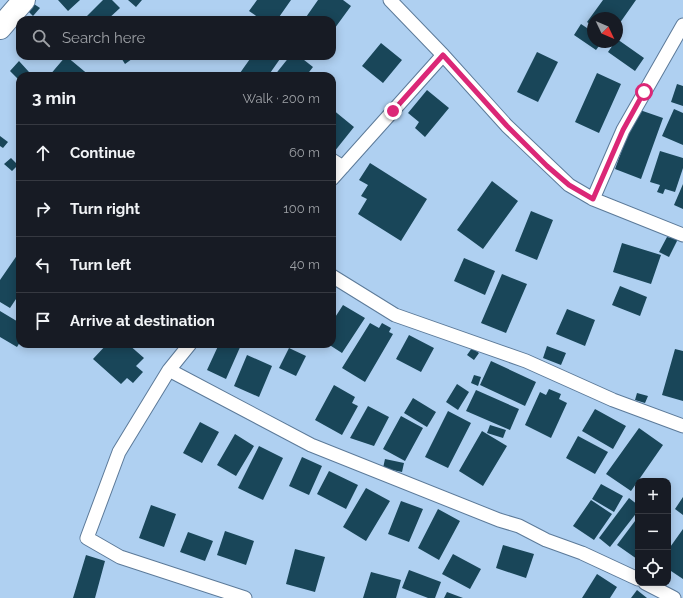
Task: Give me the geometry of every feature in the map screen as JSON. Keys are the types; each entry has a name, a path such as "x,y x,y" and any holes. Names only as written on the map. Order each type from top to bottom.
{"highway":[{"path":"0,28 24,0"}],"street":[{"path":"390,0 443,55 507,126 547,166 569,185 593,199 683,235"},
{"path":"593,199 623,130 683,25"},
{"path":"336,175 443,55"},
{"path":"336,163 343,167"},
{"path":"336,278 395,315 526,361 613,400 683,426"},
{"path":"187,348 168,370 120,452 87,538 120,557 246,598"},
{"path":"168,370 311,445 499,520 519,526 546,540 582,553 635,578"},
{"path":"192,579 246,598"},
{"path":"651,586 674,598"}],"building":[{"path":"58,0 80,0 68,11"},
{"path":"103,0 112,0 120,8 111,16 87,16"},
{"path":"128,0 142,0 136,7"},
{"path":"257,0 291,0 280,16 256,16 249,11"},
{"path":"318,0 343,0 351,6 336,27 336,16 307,16"},
{"path":"603,0 636,0 623,18 623,12 594,12"},
{"path":"34,4 40,8 33,16 28,11"},
{"path":"581,24 587,28 587,44 574,35"},
{"path":"381,43 402,60 383,83 362,66"},
{"path":"623,43 644,58 635,71 608,52 611,48 623,48"},
{"path":"537,52 558,62 538,102 517,92"},
{"path":"63,60 71,60 85,72 52,72"},
{"path":"122,60 130,60 125,64"},
{"path":"249,60 279,60 271,72 241,72"},
{"path":"287,60 304,60 313,67 309,72 277,72"},
{"path":"19,61 29,72 16,72 16,77 10,71"},
{"path":"597,73 621,84 599,133 575,122"},
{"path":"677,84 683,86 683,106 671,102"},
{"path":"427,90 449,108 425,137 415,128 419,122 408,113"},
{"path":"637,109 663,118 641,179 615,169"},
{"path":"674,109 683,113 683,145 662,136"},
{"path":"336,112 354,127 336,150"},
{"path":"0,136 8,142 3,148 0,146"},
{"path":"660,151 683,158 683,168 675,192 665,189 663,194 657,192 660,185 650,182"},
{"path":"11,158 16,163 16,167 12,171 4,164"},
{"path":"370,163 427,199 401,241 358,214 367,199 361,196 368,185 359,180"},
{"path":"492,181 518,201 483,249 457,230"},
{"path":"683,184 683,209 674,205"},
{"path":"531,211 553,220 537,260 515,251"},
{"path":"667,237 678,239 669,257 659,252"},
{"path":"622,243 661,255 651,284 613,272"},
{"path":"16,257 16,299 10,308 0,302 0,280"},
{"path":"464,258 495,271 485,295 454,281"},
{"path":"502,274 527,284 506,333 481,323"},
{"path":"620,286 647,297 640,316 612,305"},
{"path":"343,305 365,318 342,353 334,348 336,348 336,316"},
{"path":"567,309 595,320 585,346 556,334"},
{"path":"0,311 16,321 16,346 0,337"},
{"path":"370,323 379,328 382,323 391,328 389,332 393,334 365,382 342,368"},
{"path":"409,335 434,348 421,372 396,359"},
{"path":"547,346 566,353 561,365 543,358"},
{"path":"103,348 133,348 144,358 136,366 143,372 133,383 127,378 121,384 93,359"},
{"path":"217,348 240,348 226,379 207,370"},
{"path":"289,348 306,356 296,376 279,368"},
{"path":"472,348 479,353 474,360 467,355"},
{"path":"675,349 683,351 683,401 662,395"},
{"path":"247,355 272,366 259,397 234,386"},
{"path":"491,361 536,382 525,406 480,385"},
{"path":"474,375 481,377 478,386 471,383"},
{"path":"457,384 469,392 458,410 446,402"},
{"path":"334,385 355,397 352,403 358,406 342,435 315,420"},
{"path":"549,389 561,394 559,399 567,403 551,438 525,425 540,392 546,395"},
{"path":"476,390 519,409 510,430 466,411"},
{"path":"637,393 648,396 645,403 635,400"},
{"path":"413,398 436,412 427,427 404,413"},
{"path":"368,406 389,417 374,446 350,438"},
{"path":"595,409 626,426 613,449 582,431"},
{"path":"448,411 471,423 448,468 425,457"},
{"path":"401,416 423,428 405,461 383,449"},
{"path":"200,422 219,432 202,463 183,453"},
{"path":"490,425 506,430 503,438 487,433"},
{"path":"639,428 663,445 640,478 635,478 635,485 631,491 606,474"},
{"path":"482,431 507,446 483,486 459,471"},
{"path":"235,434 254,446 236,476 217,465"},
{"path":"578,436 608,452 595,474 566,458"},
{"path":"259,446 283,458 263,500 238,488"},
{"path":"302,457 322,466 309,495 289,486"},
{"path":"385,459 404,463 402,472 383,468"},
{"path":"329,471 358,485 346,509 317,494"},
{"path":"601,484 623,496 614,512 592,499"},
{"path":"366,488 390,501 366,541 343,527"},
{"path":"683,497 683,515 675,509"},
{"path":"629,498 635,503 635,515 610,547 599,538"},
{"path":"591,500 612,514 594,540 573,526"},
{"path":"401,501 423,509 409,542 388,534"},
{"path":"151,505 176,514 164,547 139,538"},
{"path":"438,509 460,521 439,560 418,548"},
{"path":"635,521 635,558 617,545"},
{"path":"683,529 683,579 671,571 671,546"},
{"path":"225,531 254,541 246,565 217,555"},
{"path":"188,532 213,541 205,561 180,552"},
{"path":"503,545 534,554 526,578 496,568"},
{"path":"295,549 325,557 315,592 286,584"},
{"path":"453,554 481,569 470,589 442,574"},
{"path":"86,555 105,561 95,598 73,598"},
{"path":"409,570 441,582 435,598 428,598 402,588"},
{"path":"371,572 401,580 396,598 363,598"},
{"path":"597,574 617,587 610,598 582,598"},
{"path":"637,590 647,598 631,598"},
{"path":"447,592 463,598 444,598"}],"route":[{"path":"393,111 443,55 507,126 547,166 569,185 593,199 623,130 644,92"}]}
